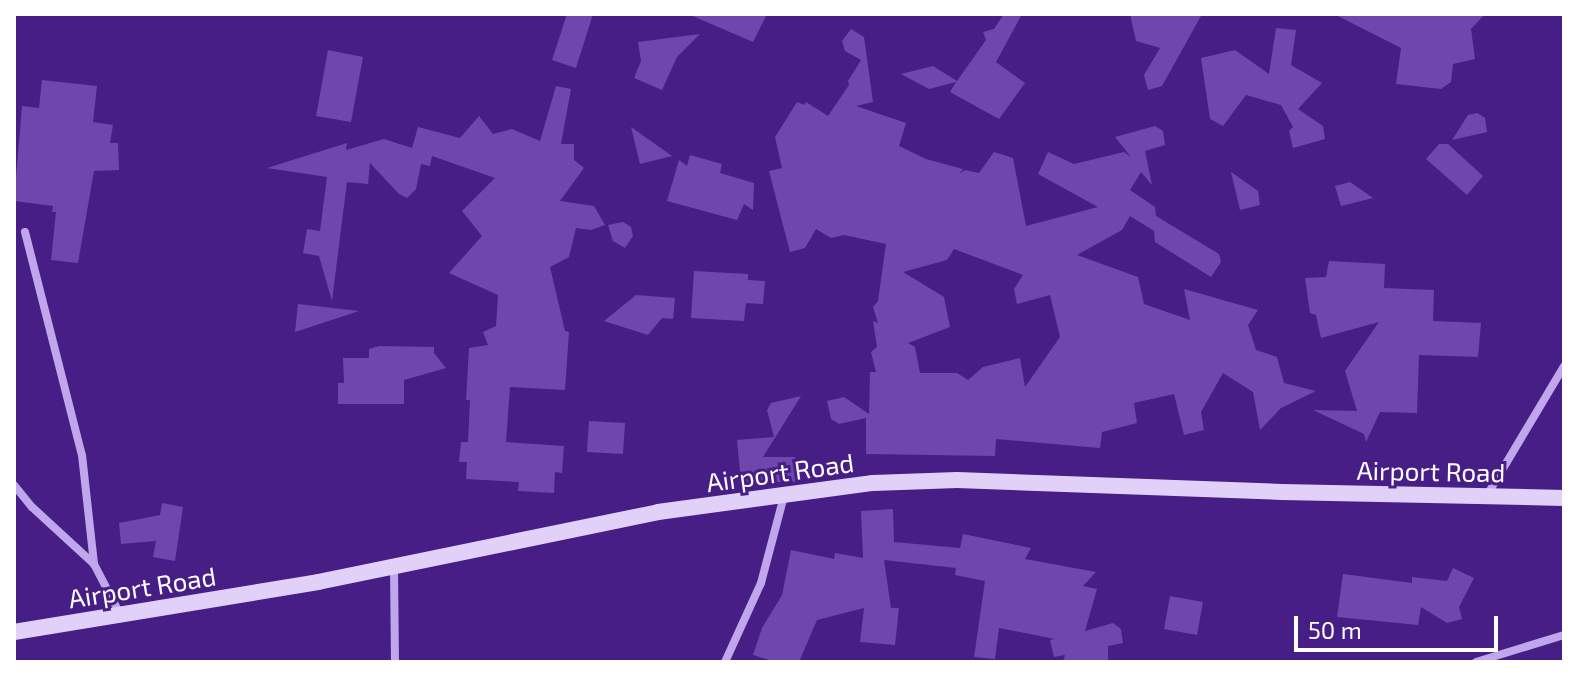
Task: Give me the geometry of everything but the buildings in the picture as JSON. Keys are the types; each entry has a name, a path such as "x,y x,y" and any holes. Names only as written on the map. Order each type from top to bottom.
{"street":[{"path":"25,232 82,455 94,564"},
{"path":"1485,497 1564,366"},
{"name":"Airport Road","path":"14,632 394,567 658,512 873,483 957,480 1564,498"},
{"path":"14,485 32,507 94,564 121,616"},
{"path":"725,662 761,583 784,496"},
{"path":"394,567 395,662"},
{"path":"1476,662 1564,635"}]}
